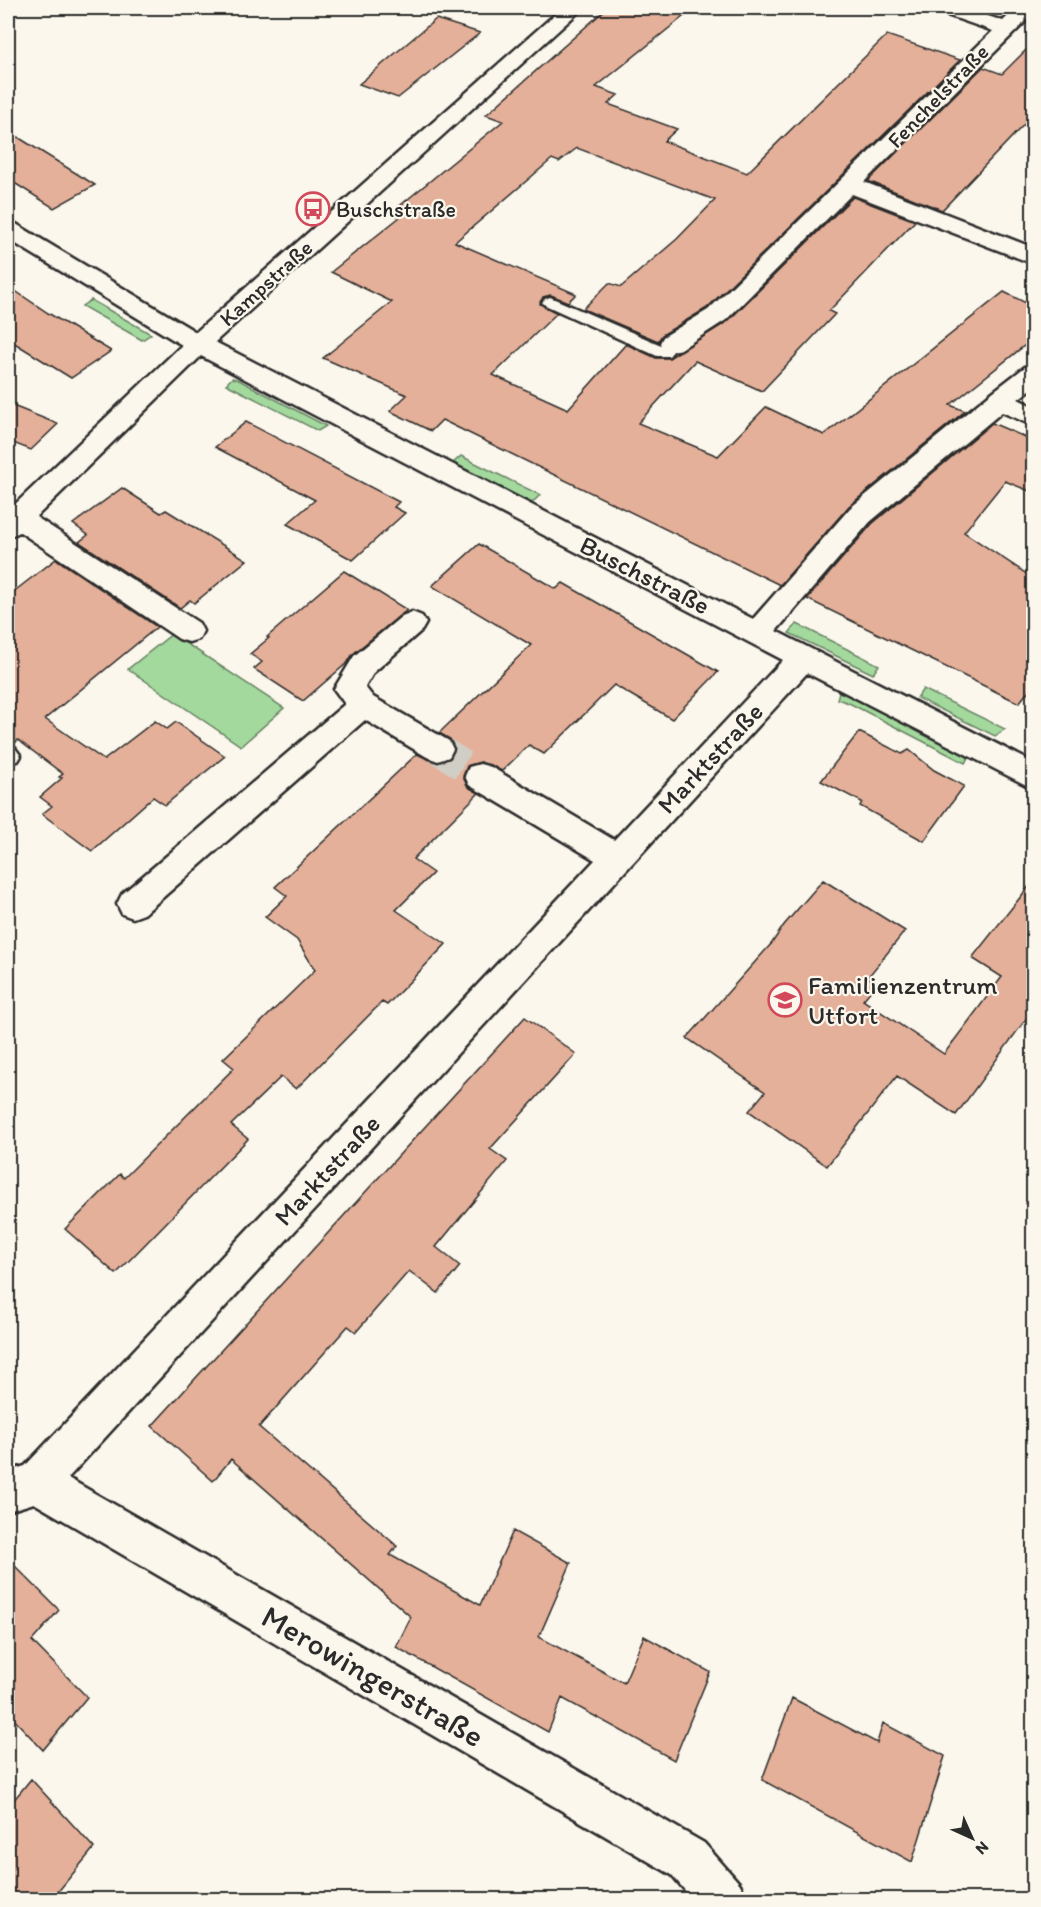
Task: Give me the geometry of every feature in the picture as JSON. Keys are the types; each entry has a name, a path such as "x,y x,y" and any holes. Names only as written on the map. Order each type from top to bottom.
{"street":[{"name":"Kampstraße","path":"189,631 13,523 198,344 573,8"},
{"path":"945,8 1005,27"},
{"name":"Fenchelstraße","path":"672,343 717,315 850,185 1005,27 1027,8"},
{"path":"850,185 1034,257"},
{"name":"Buschstraße","path":"8,229 198,344 1034,777"},
{"path":"757,633 860,515 1034,373"},
{"path":"999,400 1034,418"},
{"path":"412,623 364,664 349,689 363,705 438,749"},
{"name":"Marktstraße","path":"22,1487 618,858 803,658"},
{"path":"133,904 363,705"},
{"path":"480,776 618,858"},
{"name":"Merowingerstraße","path":"22,1487 688,1859 724,1899"}],"lane":[{"path":"550,302 663,351 672,343"}],"green space":[{"path":"91,300 151,334 142,340 82,306"},
{"path":"232,378 326,426 318,431 226,384"},
{"path":"461,456 540,495 532,503 453,463"},
{"path":"797,624 879,665 873,674 789,633"},
{"path":"172,634 284,708 241,746 128,669"},
{"path":"923,689 1005,729 995,736 917,698"},
{"path":"839,692 856,697 970,756 965,763 837,699"}],"building":[{"path":"607,8 694,8 596,87 618,95 608,104 677,129 664,141 747,173 887,35 960,60 707,308 662,335 658,341 583,309 609,283 621,287 677,239 715,200 577,148 559,162 552,159 455,242 576,294 568,302 551,295 543,297 540,304 557,313 493,375 568,409 626,344 656,358 669,358 727,322 853,197 915,221 829,311 835,314 762,391 695,361 638,423 718,456 766,407 824,435 1004,292 1034,307 1034,338 950,405 965,411 849,506 780,585 442,420 431,431 390,411 407,395 323,358 392,302 331,272 400,217 391,213 503,121 486,115"},
{"path":"436,19 480,33 398,98 359,84"},
{"path":"1034,42 1034,114 942,210 868,181 983,67 1002,74"},
{"path":"8,131 95,185 54,208 8,179"},
{"path":"8,286 111,351 71,378 8,339"},
{"path":"8,404 58,424 31,450 8,441"},
{"path":"246,422 399,502 394,507 405,513 353,560 287,524 315,500 215,447"},
{"path":"992,423 1034,441 1034,493 1005,481 964,532 1034,579 1034,684 1019,703 807,599 872,524"},
{"path":"122,488 161,513 166,510 247,560 194,603 190,600 180,608 79,542 88,535 73,524"},
{"path":"479,544 556,589 563,583 718,672 672,719 614,685 544,754 529,745 502,771 481,762 467,766 463,777 468,787 479,793 413,859 433,873 396,910 446,944 387,1005 382,1002 296,1089 281,1077 231,1125 248,1139 116,1274 65,1229 120,1174 124,1178 234,1068 223,1059 315,970 297,940 265,917 287,896 275,887 417,754 437,763 451,758 455,748 450,739 439,733 531,645 432,586"},
{"path":"56,559 157,627 45,719 104,760 155,721 167,729 176,722 225,756 165,805 153,797 92,851 42,814 52,806 40,797 62,778 59,777 63,774 18,740 13,745 8,743 8,596"},
{"path":"344,571 407,610 353,654 348,662 303,701 254,669 262,662 250,654"},
{"path":"859,732 902,754 909,750 934,770 964,786 924,841 860,806 862,802 821,781"},
{"path":"823,880 905,931 868,977 877,983 863,1000 944,1054 1002,977 972,958 1034,880 1034,1008 956,1115 897,1076 827,1166 749,1111 765,1092 687,1038 772,943 784,925"},
{"path":"525,1017 576,1054 490,1149 507,1161 436,1247 460,1266 438,1293 409,1271 356,1332 348,1326 259,1427 397,1546 390,1555 480,1605 513,1531 571,1563 539,1637 624,1683 644,1636 710,1672 674,1760 562,1698 548,1732 396,1647 411,1617 231,1459 213,1481 152,1426"},
{"path":"8,1559 59,1610 32,1641 87,1697 43,1750 8,1713"},
{"path":"792,1698 877,1743 883,1723 945,1756 912,1862 762,1780"},
{"path":"31,1779 94,1848 52,1899 8,1899 8,1807"}],"tunnel":[{"path":"438,749 480,776"}],"place":[{"name":"Buschstraße","path":"313,209"},
{"name":"Familienzentrum Utfort","path":"785,1000"}]}
